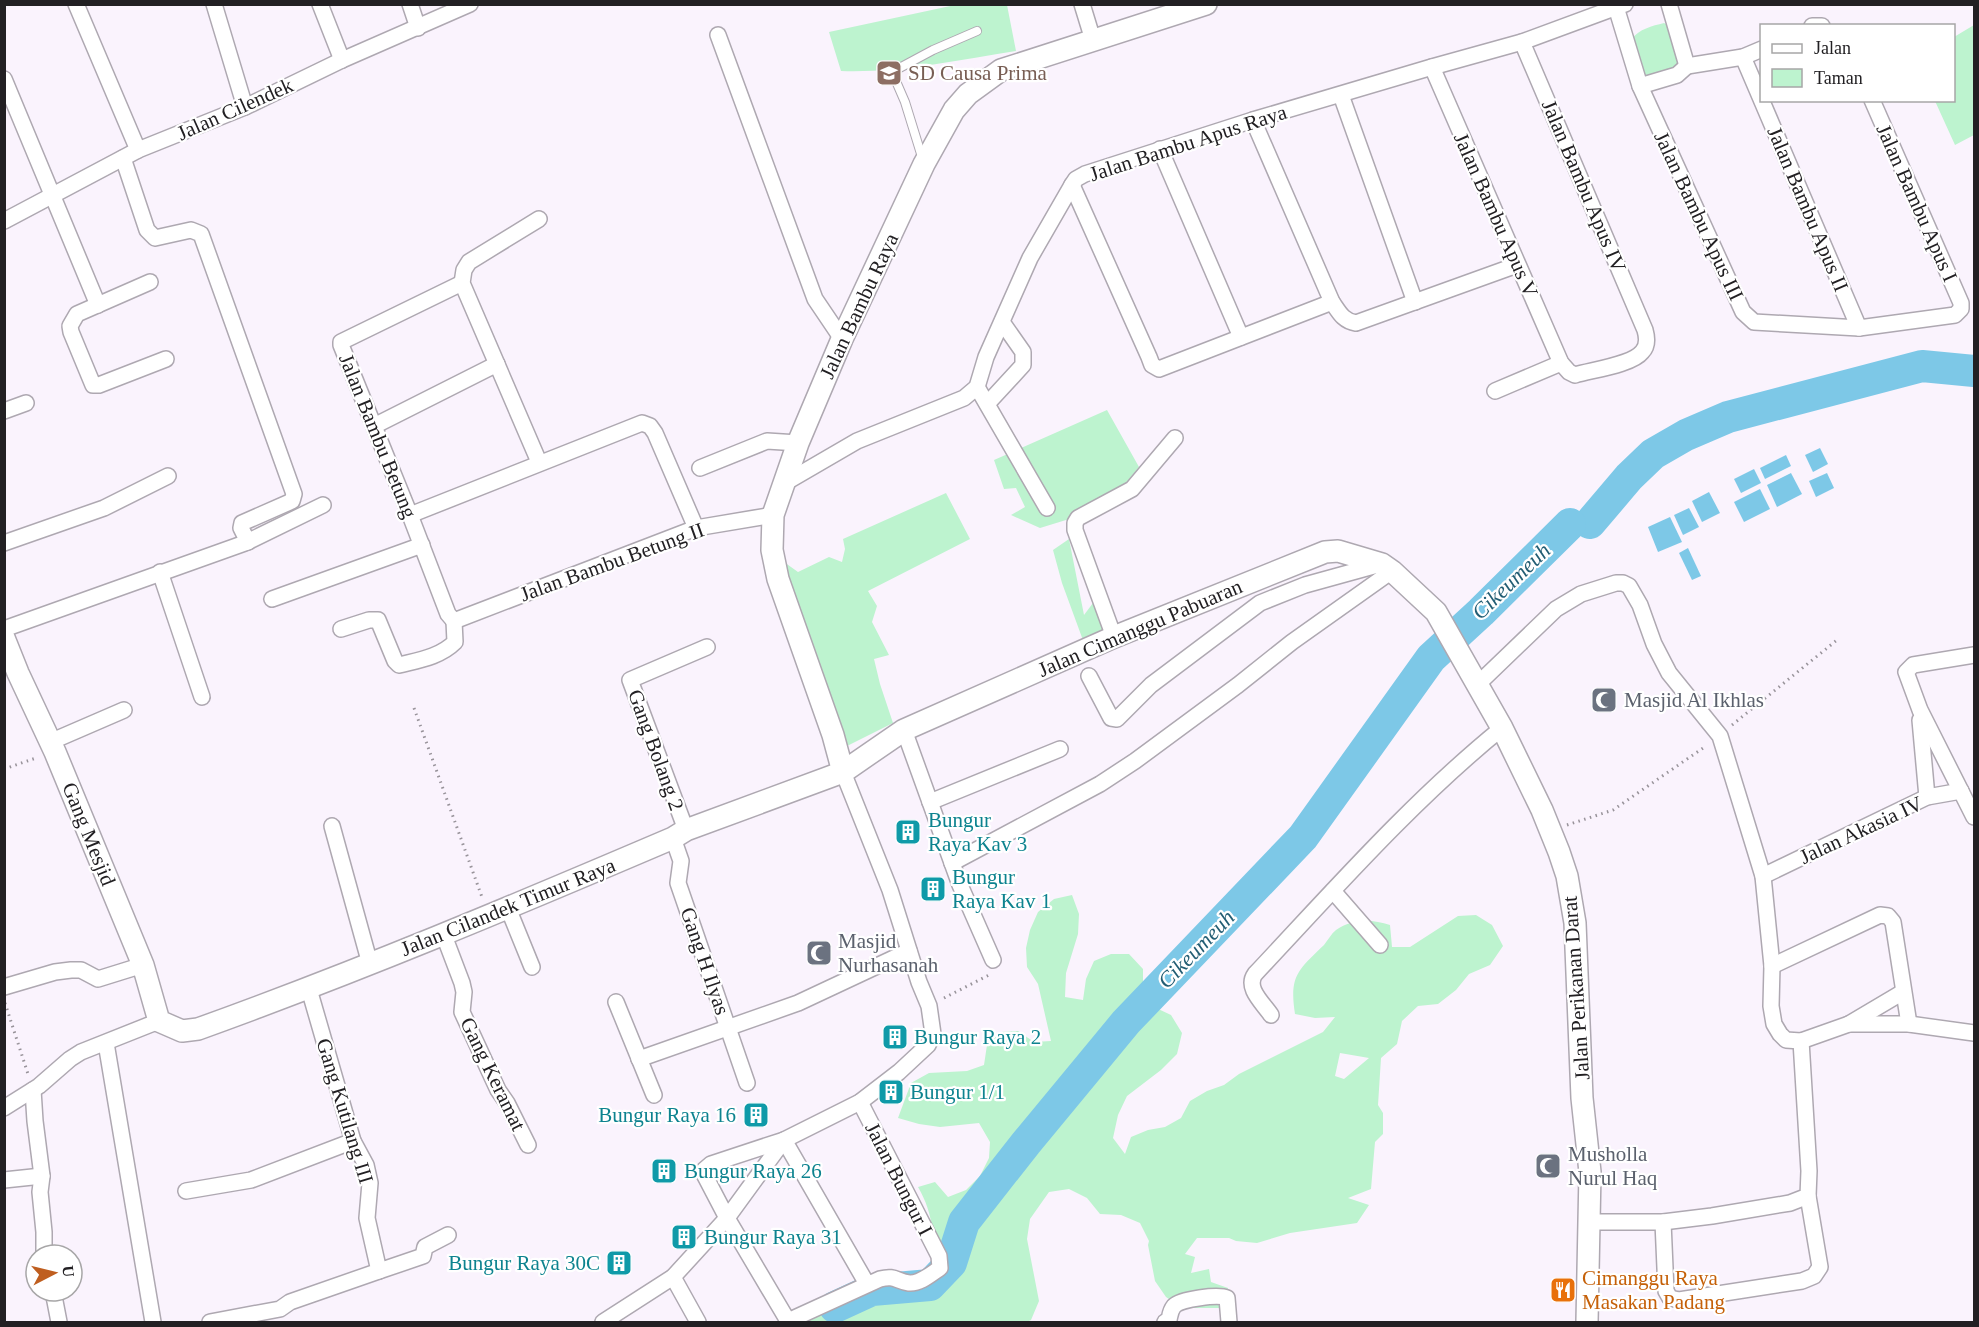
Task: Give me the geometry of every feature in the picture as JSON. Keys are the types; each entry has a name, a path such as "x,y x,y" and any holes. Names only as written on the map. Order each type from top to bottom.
{"street":[{"path":"76,4 138,150"},
{"path":"214,4 245,107"},
{"path":"320,4 342,60"},
{"path":"410,4 418,28"},
{"path":"1082,4 1093,40"},
{"name":"Jalan Bambu Raya","path":"843,772 833,735 778,579 772,550 773,515 798,443 842,339 924,164 954,110 984,81 1010,66 1206,4"},
{"path":"1669,4 1687,66"},
{"name":"Jalan Cilendek","path":"4,221 138,150 245,107 342,60 468,5"},
{"name":"Jalan Bambu Apus Raya","path":"977,387 986,357 1030,258 1076,179 1160,149 1253,120 1522,42 1620,6"},
{"name":"Jalan Bambu Apus III","path":"1620,6 1640,86 1743,312 1754,322 1859,328"},
{"path":"718,35 815,299 842,339"},
{"name":"Jalan Bambu Apus IV","path":"1522,42 1645,330 1646,345 1642,352 1632,360 1575,375 1561,363"},
{"path":"1640,86 1677,75 1687,66 1743,57 1760,49"},
{"name":"Jalan Bambu Apus II","path":"1743,57 1760,97"},
{"name":"Jalan Bambu Apus V","path":"1431,67 1561,363"},
{"path":"4,79 99,305"},
{"path":"1341,95 1415,302"},
{"name":"Jalan Bambu Apus II","path":"1762,102 1859,328"},
{"name":"Jalan Bambu Apus I","path":"1859,328 1955,315 1961,309 1961,303 1873,102"},
{"path":"1253,120 1332,302 1342,317 1349,322 1356,323 1517,266"},
{"path":"1160,149 1241,337"},
{"path":"123,158 147,230 155,238 191,230 201,234 294,494 292,501 242,523 241,528 249,542"},
{"path":"1072,185 1152,365 1159,369 1332,302"},
{"path":"539,219 469,262 462,276 462,283 539,462"},
{"path":"150,282 77,314 70,326 93,385 99,385 166,359"},
{"name":"Jalan Bambu Betung","path":"454,621 448,614 411,515 341,348 341,342 462,283"},
{"path":"988,403 1023,365 1023,352 1002,322"},
{"path":"1495,392 1561,363"},
{"path":"374,426 497,364"},
{"path":"783,484 842,448 964,398 977,387 1047,508"},
{"path":"4,411 26,403"},
{"path":"411,515 539,462 642,423 650,426 656,432 696,528"},
{"path":"1114,637 1075,530 1075,523 1078,518 1132,489 1175,438"},
{"path":"700,468 767,441 798,443"},
{"path":"4,543 104,508 168,476"},
{"path":"4,629 249,542 323,505"},
{"name":"Jalan Bambu Betung II","path":"454,621 696,528 773,515"},
{"path":"272,599 422,545"},
{"name":"Jalan Cimanggu Pabuaran","path":"843,772 904,730 1114,637 1324,552 1338,550 1387,567 1436,612"},
{"path":"1089,676 1111,718 1117,719 1151,685 1260,603 1305,585 1387,567"},
{"path":"952,863 1100,784 1127,766 1238,685 1387,567"},
{"path":"160,572 202,697"},
{"path":"1478,684 1556,609 1581,594 1616,583 1629,586 1640,605 1647,628 1670,673 1720,736 1763,876 1772,966 1770,991 1774,1024 1780,1034 1786,1040 1801,1041 1849,1024 1903,992"},
{"name":"Jalan Perikanan Darat","path":"1436,612 1502,728 1551,831 1567,876 1575,923 1582,1088 1590,1172 1587,1323"},
{"path":"341,629 369,620 378,620 395,661 399,665 440,654 448,649 455,642 454,621"},
{"name":"Gang Mesjid","path":"4,638 11,675 53,747 165,1024"},
{"name":"Gang Bolang 2","path":"679,834 630,680 707,647"},
{"path":"1974,654 1913,665 1906,672 1920,710 1974,817"},
{"path":"53,747 124,710"},
{"path":"1920,710 1927,797"},
{"path":"1271,1015 1251,987 1251,980 1333,891 1468,756 1502,728"},
{"path":"904,730 952,863 993,960"},
{"path":"930,801 1060,749"},
{"path":"784,1140 867,1284 788,1321 727,1218 704,1170 711,1164 784,1140 860,1102 899,1072 928,1045 933,1034 929,1006 890,890 843,772"},
{"name":"Jalan Cilandek Timur Raya","path":"165,1024 182,1031 198,1029 309,989 499,912 679,834 843,772"},
{"name":"Jalan Akasia IV","path":"1763,876 1927,797 1961,791"},
{"path":"332,826 370,964"},
{"name":"Gang H Ilyas","path":"679,834 681,861 678,883 747,1083"},
{"path":"1333,891 1380,945"},
{"path":"499,912 532,967"},
{"path":"1772,966 1880,915 1888,916 1893,922 1908,1024"},
{"name":"Gang Keramat","path":"443,933 462,983 464,992 462,1012 498,1090 507,1102 528,1145"},
{"path":"639,1059 798,1003 909,951"},
{"path":"4,987 55,972 81,970 98,979 143,965"},
{"name":"Gang Kutilang III","path":"309,989 353,1142 366,1165 370,1183 367,1218 380,1271"},
{"path":"616,1002 654,1095"},
{"path":"4,1108 33,1090 70,1059 106,1043 165,1024"},
{"path":"1849,1024 1908,1024 1974,1033"},
{"path":"1663,1222 1666,1291 1670,1298 1679,1300 1802,1281 1814,1276 1820,1267 1808,1196 1809,1171 1801,1041"},
{"path":"106,1043 153,1323"},
{"path":"33,1090 42,1176 40,1192 44,1243"},
{"name":"Jalan Bungur I","path":"860,1102 939,1256 940,1268 920,1281 909,1283 889,1276 867,1284"},
{"path":"603,1323 673,1277 727,1218 784,1140"},
{"path":"186,1191 251,1180 353,1142"},
{"path":"4,1180 42,1176"},
{"path":"1589,1222 1663,1222 1790,1203 1808,1196"},
{"path":"210,1323 280,1309 290,1302 423,1257 425,1247 448,1235"},
{"path":"673,1277 699,1323"},
{"path":"1165,1323 1179,1303 1220,1296 1227,1298 1229,1323"},
{"path":"55,1303 59,1323"}],"lane":[{"path":"924,164 905,102 892,72 933,50 977,31"}],"path":[{"path":"1551,831 1613,810 1720,736 1756,704 1837,640"},
{"path":"414,708 499,912"},
{"path":"4,769 53,747"},
{"path":"929,1006 991,974 993,960"},
{"path":"4,1001 33,1090"}],"green space":[{"path":"955,5 1007,5 1016,51 907,68 841,71 829,32"},
{"path":"1664,23 1669,26 1682,63 1673,72 1647,79 1632,39 1642,30"},
{"path":"1974,25 1974,135 1955,145 1935,102 1955,102 1955,36"},
{"path":"1107,410 1139,467 1105,508 1040,528 1011,515 1025,507 1016,488 1004,489 994,460"},
{"path":"946,493 970,539 868,591 877,606 872,622 889,655 874,659 893,723 847,746 770,552 798,572 829,557 842,562 845,549 843,539"},
{"path":"1069,539 1084,615 1096,599 1109,634 1084,643 1062,583 1053,550"},
{"path":"1072,895 1079,914 1078,934 1066,973 1065,997 1083,1000 1086,979 1094,961 1111,954 1129,954 1143,969 1143,990 1154,1007 1171,1015 1182,1033 1177,1054 1161,1070 1127,1096 1118,1115 1113,1138 1125,1154 1131,1137 1148,1130 1165,1127 1181,1118 1190,1101 1323,1032 1335,1017 1315,1018 1295,1014 1293,991 1302,968 1342,926 1363,921 1390,925 1392,947 1410,947 1458,916 1476,915 1492,925 1503,946 1490,965 1469,974 1456,990 1438,1004 1418,1006 1402,1021 1397,1044 1381,1058 1378,1105 1383,1113 1383,1134 1375,1142 1371,1189 1348,1198 1369,1205 1357,1223 1290,1233 1257,1243 1229,1238 1197,1238 1185,1254 1195,1257 1191,1273 1209,1269 1211,1282 1228,1288 1223,1308 1182,1308 1166,1297 1155,1281 1149,1241 1140,1223 1121,1215 1100,1214 1087,1198 1069,1189 1049,1192 1030,1219 1027,1239 1039,1301 1031,1320 1027,1322 801,1322 869,1287 935,1275 931,1219 918,1187 935,1182 948,1197 966,1190 980,1176 989,1158 990,1142 979,1123 940,1127 898,1118 911,1083 929,1073 967,1071 984,1065 987,1045 1001,1032 1018,1031 1034,1042 1051,1041 1038,984 1027,967 1026,948 1030,930 1038,912 1054,899","holes":["1340,1053 1369,1058 1344,1079 1335,1076"]}],"water":[{"path":"1820,448 1828,464 1813,472 1805,455"},
{"path":"1786,455 1791,466 1765,479 1760,468"},
{"path":"1754,469 1761,483 1741,493 1734,479"},
{"path":"1791,473 1802,494 1777,507 1767,485"},
{"path":"1827,473 1834,488 1816,497 1809,481"},
{"path":"1760,489 1770,509 1744,522 1734,502"},
{"path":"1709,492 1720,513 1702,522 1692,501"},
{"path":"1689,508 1699,527 1683,535 1674,515"},
{"path":"1670,517 1682,542 1658,552 1648,527"},
{"path":"1688,548 1701,576 1692,580 1679,553"}],"waterway":[{"name":"Cikeumeuh","path":"1590,523 1629,477 1653,454 1686,435 1728,417 1922,366 1974,371"},
{"name":"Cikeumeuh","path":"835,1307 872,1290 930,1285 951,1263 964,1222 1126,1022 1303,837 1431,658 1570,524"}],"place":[{"name":"SD Causa Prima","path":"889,73"},
{"name":"Masjid Al Ikhlas","path":"1604,700"},
{"name":"Bungur Raya Kav 3","path":"908,832"},
{"name":"Bungur Raya Kav 1","path":"933,889"},
{"name":"Masjid Nurhasanah","path":"819,953"},
{"name":"Bungur Raya 2","path":"895,1037"},
{"name":"Bungur 1/1","path":"891,1092"},
{"name":"Bungur Raya 16","path":"756,1115"},
{"name":"Musholla Nurul Haq","path":"1548,1166"},
{"name":"Bungur Raya 26","path":"664,1171"},
{"name":"Bungur Raya 31","path":"684,1237"},
{"name":"Bungur Raya 30C","path":"619,1263"},
{"name":"Cimanggu Raya Masakan Padang","path":"1563,1290"}]}
